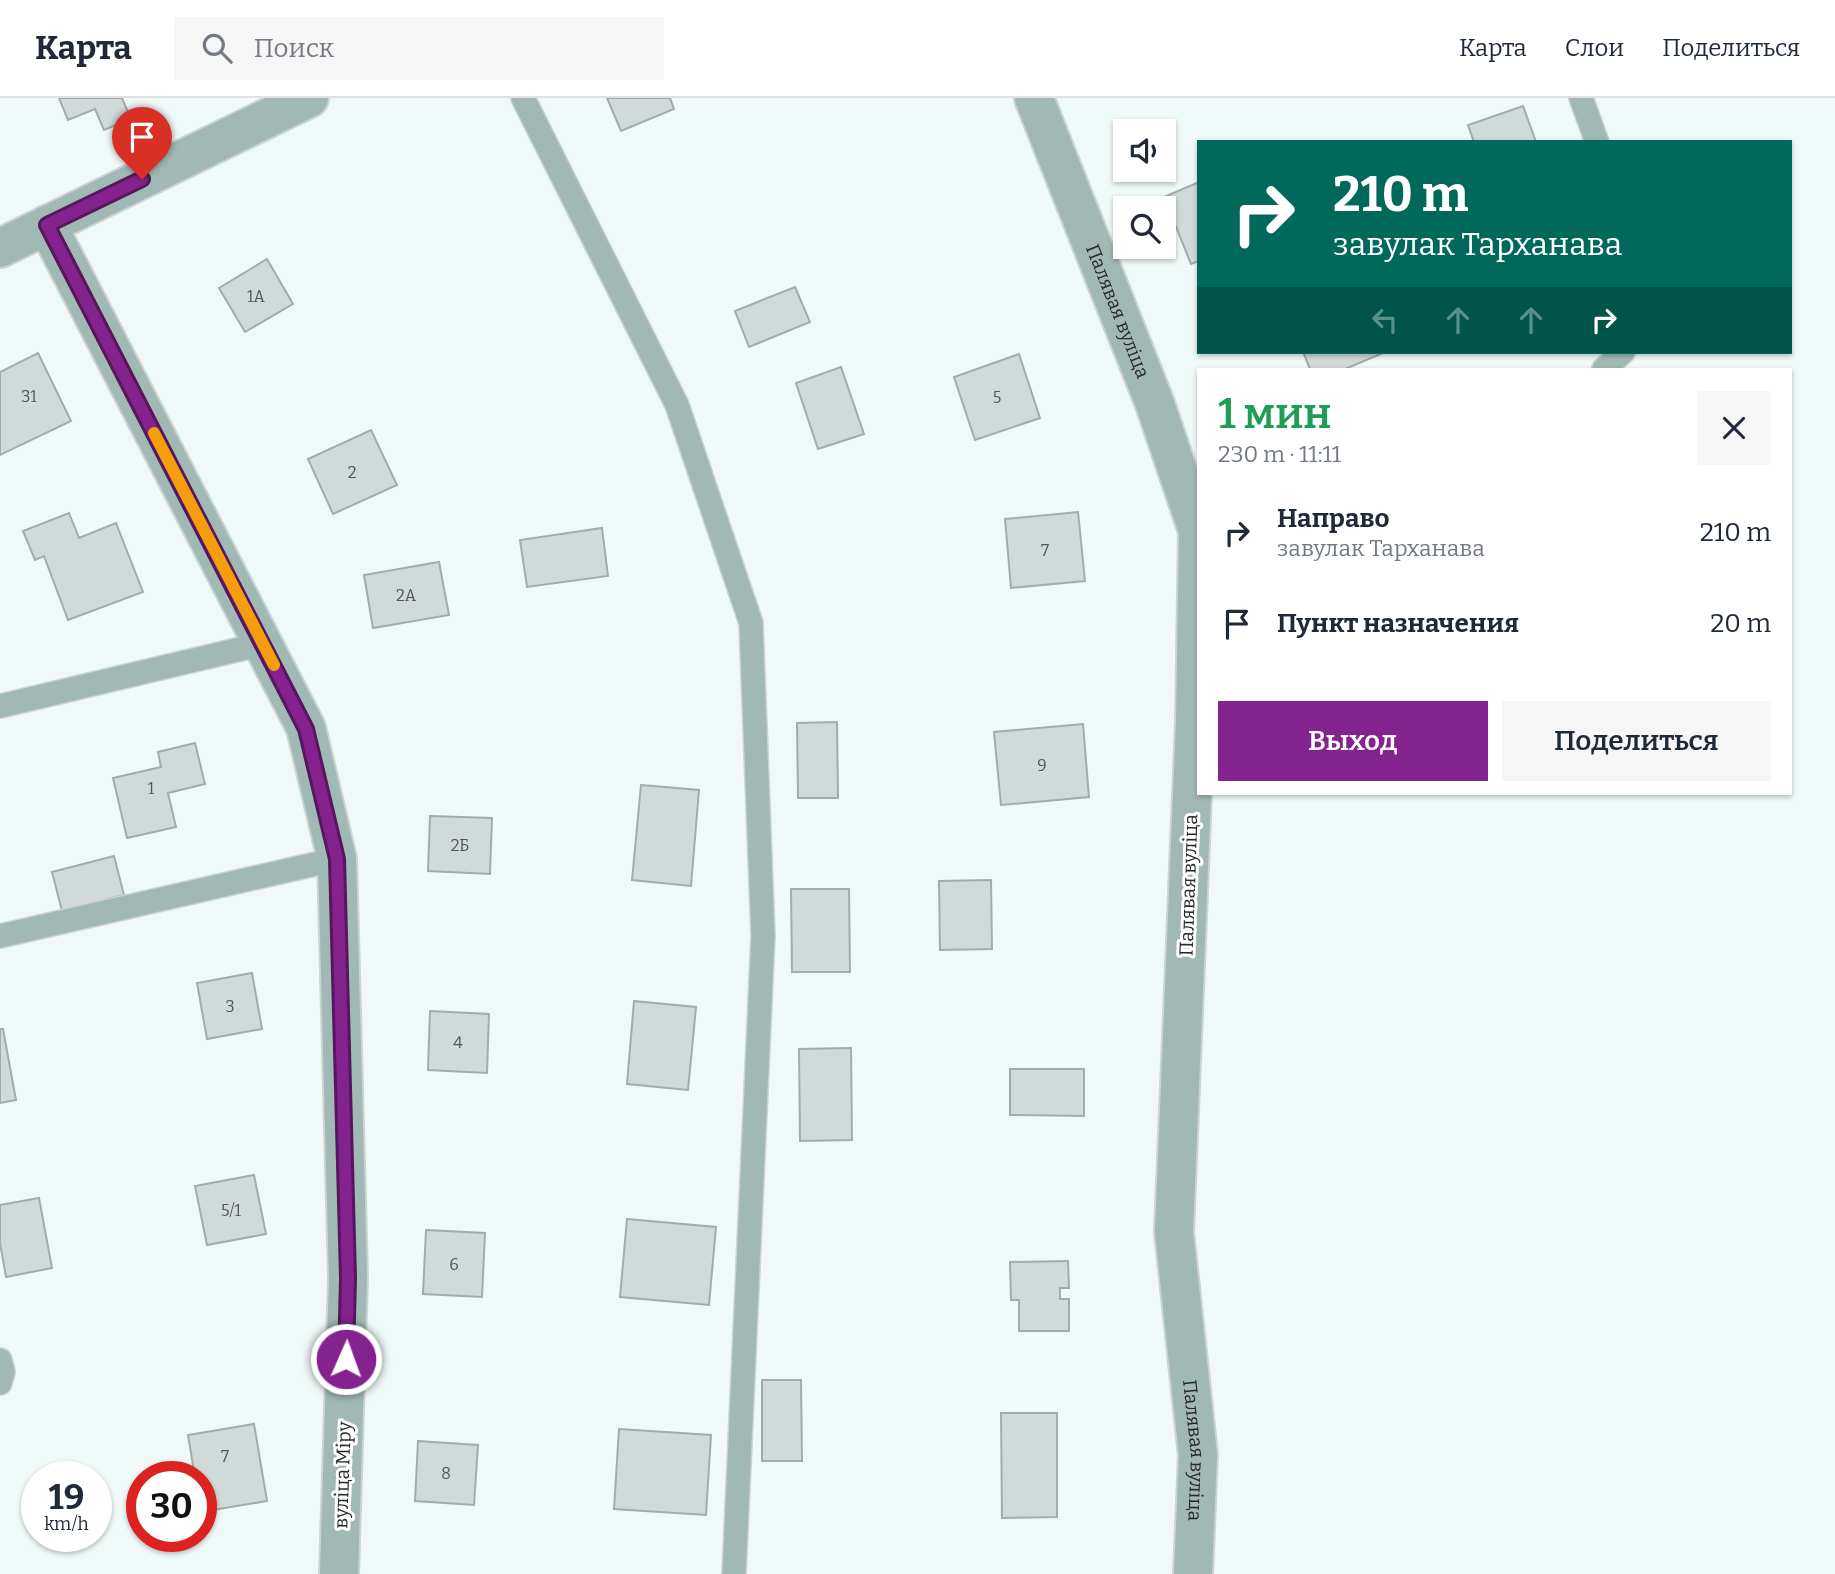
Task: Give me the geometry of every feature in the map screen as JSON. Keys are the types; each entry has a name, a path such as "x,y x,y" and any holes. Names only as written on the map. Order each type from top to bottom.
{"street":[{"path":"0,248 309,98"},
{"name":"Палявая вуліца","path":"1034,98 1155,404 1197,528"},
{"name":"вуліца Міру","path":"47,225 306,729 337,859 348,1278 339,1574"},
{"name":"Палявая вуліца","path":"1193,1574 1198,1455 1174,1232 1195,722 1197,595"}],"lane":[{"path":"523,98 677,405 751,623 763,936 734,1574"},
{"path":"1581,98 1596,140"},
{"path":"1605,368 1621,354"},
{"path":"0,706 262,644"},
{"path":"0,936 337,859"},
{"path":"0,1360 3,1372 0,1383"}],"building":[{"path":"59,98 122,98 131,119 104,130 95,109 68,120"},
{"path":"607,98 670,98 674,109 621,131"},
{"path":"1523,106 1535,140 1473,140 1468,125"},
{"path":"1197,183 1197,262 1191,264 1176,227 1176,196 1166,196"},
{"path":"267,259 293,304 245,332 219,288"},
{"path":"795,287 810,322 749,347 735,311"},
{"path":"38,353 71,421 0,455 0,372"},
{"path":"1019,354 1040,418 975,440 954,377"},
{"path":"1304,354 1381,354 1347,368 1310,368"},
{"path":"841,367 864,434 818,449 796,383"},
{"path":"371,430 397,485 333,514 308,459"},
{"path":"1078,512 1085,581 1011,588 1005,519"},
{"path":"69,513 79,538 116,523 143,592 68,620 44,556 35,560 23,531"},
{"path":"602,528 608,576 527,587 520,540"},
{"path":"439,562 449,615 373,628 364,575"},
{"path":"837,722 838,798 798,798 797,723"},
{"path":"1083,724 1089,797 1001,805 994,732"},
{"path":"195,743 205,784 168,793 176,827 127,838 113,778 161,767 158,752"},
{"path":"641,785 699,790 691,886 632,880"},
{"path":"430,816 492,818 490,874 428,871"},
{"path":"114,856 124,895 62,911 52,872"},
{"path":"991,880 992,949 940,950 939,881"},
{"path":"791,889 849,889 850,972 792,972"},
{"path":"252,973 262,1029 207,1039 197,983"},
{"path":"634,1001 696,1007 688,1090 627,1084"},
{"path":"430,1011 489,1014 487,1073 428,1070"},
{"path":"0,1029 3,1029 16,1100 0,1103"},
{"path":"851,1048 852,1140 800,1141 799,1049"},
{"path":"1010,1069 1084,1069 1084,1116 1010,1115"},
{"path":"254,1175 266,1234 207,1245 195,1186"},
{"path":"39,1198 52,1268 6,1277 0,1243 0,1205"},
{"path":"627,1219 716,1227 709,1305 620,1297"},
{"path":"426,1230 485,1233 482,1297 423,1294"},
{"path":"1068,1261 1069,1288 1060,1288 1060,1299 1069,1299 1069,1331 1019,1331 1019,1300 1011,1300 1010,1262"},
{"path":"762,1380 801,1380 802,1461 762,1461"},
{"path":"1001,1413 1057,1413 1057,1517 1002,1518"},
{"path":"254,1424 267,1501 217,1509 217,1461 192,1461 188,1435"},
{"path":"619,1429 711,1435 706,1515 614,1509"},
{"path":"418,1441 478,1445 474,1505 415,1501"}],"slow traffic":[{"path":"154,433 274,665"}],"route":[{"path":"142,179 47,225 306,729 337,859 348,1278 346,1359"}]}
